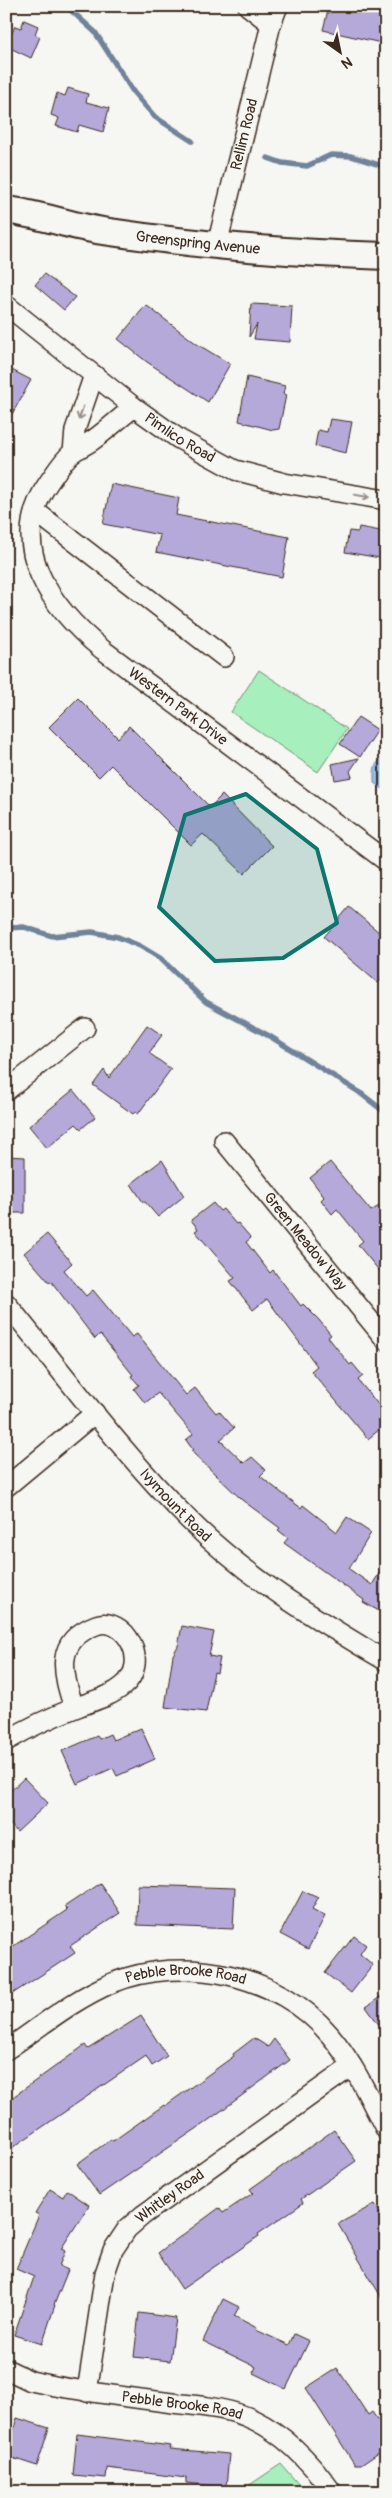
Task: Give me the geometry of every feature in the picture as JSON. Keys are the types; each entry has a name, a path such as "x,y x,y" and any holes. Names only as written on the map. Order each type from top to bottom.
{"main road":[{"name":"Greenspring Avenue","path":"8,210 99,231 312,254 386,256"}],"street":[{"path":"248,6 274,15"},
{"name":"Rellim Road","path":"217,245 274,15"},
{"name":"Pimlico Road","path":"6,305 134,407 179,439 235,470 284,483 386,500"},
{"name":"Western Park Drive","path":"73,452 76,430 94,374"},
{"name":"Western Park Drive","path":"134,407 99,436 73,452 45,488 35,511 30,532 32,550 39,573 50,595 78,628 103,650 386,861"},
{"path":"35,511 224,657"},
{"path":"6,1091 85,1028"},
{"name":"Green Meadow Way","path":"224,1141 386,1340"},
{"name":"Ivymount Road","path":"6,1303 95,1413 190,1521 231,1558 270,1588 314,1618 386,1661"},
{"path":"6,1487 95,1413"},
{"path":"6,1741 30,1727 107,1696 123,1687 134,1674 137,1660 133,1645 112,1626 99,1624 85,1630 67,1650 64,1675 74,1708"},
{"name":"Pebble Brooke Road","path":"6,2050 76,2002 110,1984 137,1974 170,1969 240,1978 265,1987 313,2018 330,2035 352,2066 386,2130"},
{"name":"Whitley Road","path":"87,2392 105,2273 113,2250 127,2229 143,2215 352,2066"},
{"name":"Pebble Brooke Road","path":"6,2369 31,2381 87,2392 218,2409 253,2419 277,2433 296,2448 319,2473 332,2492"}],"highlighted area":[{"path":"246,794 317,849 337,923 283,958 215,961 159,907 185,815"}],"green space":[{"path":"259,670 347,729 318,772 231,712"},
{"path":"281,2464 305,2492 239,2492"}],"water":[{"path":"386,755 386,791 374,783 374,770 376,764"}],"building":[{"path":"329,6 352,6 386,14 386,44 323,30"},
{"path":"24,20 38,26 35,34 40,37 31,58 6,46 15,26 21,28"},
{"path":"68,88 88,94 86,102 109,108 103,132 79,125 77,132 56,126 59,118 51,115 57,93 65,96"},
{"path":"44,274 75,297 64,310 35,285"},
{"path":"251,304 292,306 290,342 254,339 257,324 249,337"},
{"path":"146,305 197,344 230,364 208,402 147,362 118,339"},
{"path":"6,367 31,380 6,425"},
{"path":"247,377 285,386 283,394 286,395 279,429 273,430 239,421"},
{"path":"330,419 352,422 346,453 315,446 318,430 327,432"},
{"path":"111,484 179,498 176,515 289,537 282,577 156,552 160,535 103,524"},
{"path":"359,527 386,532 386,559 345,552 349,531 358,532"},
{"path":"78,698 118,738 129,726 210,807 222,795 272,846 244,874 203,834 191,845 111,765 99,777 49,727"},
{"path":"358,717 378,730 360,757 340,744"},
{"path":"359,758 350,771 352,777 335,780 332,764"},
{"path":"349,907 386,938 386,975 378,983 324,937"},
{"path":"147,1025 162,1035 149,1053 171,1069 138,1114 135,1112 133,1114 93,1085 104,1070 109,1078"},
{"path":"73,1090 95,1117 81,1129 76,1124 47,1148 29,1126"},
{"path":"6,1156 25,1157 25,1213 6,1213"},
{"path":"162,1160 184,1196 158,1217 143,1202 131,1184"},
{"path":"330,1162 371,1211 379,1206 386,1214 386,1279 358,1245 363,1241 337,1209 332,1214 321,1200 324,1197 310,1178"},
{"path":"213,1203 220,1211 223,1209 236,1224 238,1223 251,1238 246,1242 270,1273 273,1270 301,1306 303,1304 319,1320 331,1335 328,1337 350,1365 352,1363 363,1376 358,1380 386,1414 386,1424 368,1439 311,1371 317,1366 267,1299 253,1310 230,1281 235,1278 195,1231 198,1229 191,1220"},
{"path":"47,1234 72,1263 64,1270 86,1296 93,1290 132,1337 137,1334 186,1395 195,1388 216,1413 219,1411 234,1428 220,1440 244,1463 252,1457 266,1470 260,1476 301,1508 303,1505 337,1532 347,1517 371,1533 349,1569 372,1585 386,1562 386,1615 363,1602 364,1600 284,1543 288,1538 278,1530 280,1528 242,1500 191,1451 193,1450 186,1440 193,1434 158,1393 145,1403 134,1389 139,1385 131,1376 133,1375 100,1334 95,1339 51,1281 49,1282 24,1253"},
{"path":"182,1626 214,1632 209,1656 220,1658 217,1673 214,1672 206,1712 165,1707 173,1655 178,1646"},
{"path":"141,1728 155,1759 117,1776 113,1768 77,1784 62,1751 97,1736 99,1739 110,1734 113,1740"},
{"path":"24,1778 48,1803 17,1832 6,1820 6,1795"},
{"path":"100,1883 120,1913 70,1946 75,1953 6,1998 6,1951 67,1910 64,1907"},
{"path":"138,1885 235,1888 233,1929 137,1925"},
{"path":"303,1891 318,1898 312,1909 325,1916 308,1949 280,1934"},
{"path":"354,1936 366,1945 360,1954 373,1965 351,1993 325,1973"},
{"path":"386,1993 386,2034 366,2007"},
{"path":"141,2016 167,2056 152,2066 146,2056 6,2152 6,2102 85,2045 88,2049"},
{"path":"254,2038 268,2047 274,2039 290,2060 202,2125 99,2195 77,2164 111,2139 113,2141 165,2106 234,2056 233,2054"},
{"path":"334,2130 356,2161 301,2199 303,2203 258,2234 259,2236 182,2289 158,2253 219,2208 223,2213 253,2193 250,2189"},
{"path":"50,2189 63,2197 67,2190 89,2205 61,2249 65,2251 59,2266 68,2270 54,2305 42,2344 14,2335 34,2277 16,2269 39,2215 35,2213"},
{"path":"375,2204 386,2223 386,2305 338,2224"},
{"path":"223,2299 239,2307 234,2316 257,2328 256,2330 289,2345 294,2334 309,2341 286,2389 253,2373 256,2367 203,2341"},
{"path":"139,2313 176,2318 170,2361 134,2357"},
{"path":"337,2368 368,2415 372,2412 386,2432 386,2448 361,2465 355,2465 306,2388"},
{"path":"17,2418 49,2428 37,2466 6,2456"},
{"path":"77,2434 171,2446 170,2449 229,2454 226,2487 186,2483 186,2478 107,2468 106,2478 73,2475"}],"waterway":[{"path":"66,6 95,32 134,93 155,117 192,141"},
{"path":"268,158 282,163 307,166 331,155 351,156 386,167"},
{"path":"6,928 24,927 52,936 92,932 118,937 140,946 160,958 206,1002 271,1037 359,1092 386,1113"}]}
